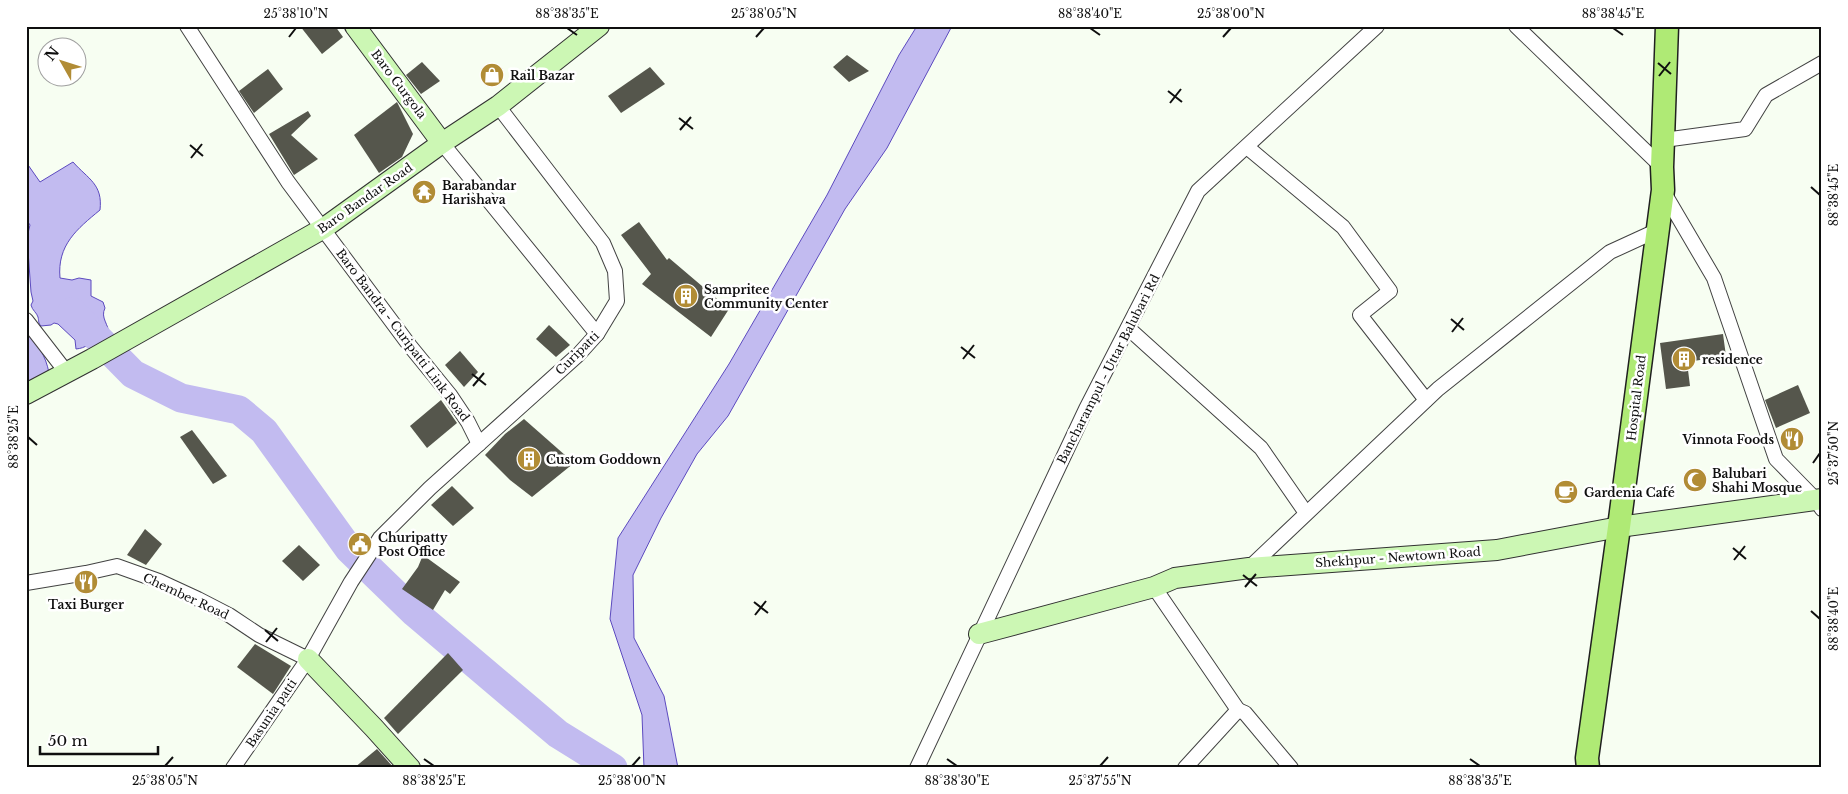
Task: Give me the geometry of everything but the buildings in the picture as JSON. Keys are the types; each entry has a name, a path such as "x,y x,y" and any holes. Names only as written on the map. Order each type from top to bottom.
{"main road":[{"name":"Hospital Road","path":"1588,768 1586,758 1619,527 1663,190 1662,167 1667,26"}],"street":[{"name":"Baro Bandra - Curipatti Link Road","path":"187,26 288,182 410,346 450,396 468,422 479,444"},
{"name":"Baro Gurgola","path":"355,26 442,143"},
{"name":"Baro Bandar Road","path":"26,394 324,228 442,143 498,106 599,26"},
{"name":"Bancharampul - Uttar Balubari Rd","path":"917,768 1086,409 1198,191 1377,26"},
{"path":"1516,26 1662,167"},
{"path":"1664,140 1745,129 1766,94 1822,63"},
{"name":"Curipatti","path":"351,582 380,538 430,488 579,354 598,334 617,300 615,271 603,243 498,106"},
{"path":"442,143 598,334"},
{"path":"1247,146 1343,227 1390,291 1360,315 1426,400"},
{"path":"1663,190 1714,278 1776,458 1820,503"},
{"path":"1249,568 1438,389 1610,252 1658,230"},
{"path":"26,320 67,372"},
{"path":"1128,328 1262,448 1306,513"},
{"name":"Shekhpur - Newtown Road","path":"979,634 1154,587 1175,578 1249,568 1497,550 1619,527 1820,503"},
{"name":"Chember Road","path":"26,583 118,566 160,580 229,615 259,635 308,659"},
{"name":"Basunia patti","path":"234,768 308,659 351,582"},
{"path":"1154,587 1238,710 1245,713 1291,768"},
{"path":"308,659 410,768"},
{"path":"1185,768 1238,710"}],"shaded area":[{"path":"917,26 952,26 887,148 845,209 728,416 697,454 661,518 633,575 634,638 664,696 678,768 644,768 642,715 610,619 618,538 729,364 827,195 899,55"},
{"path":"26,162 40,182 73,162 93,183 99,194 100,210 76,231 70,239 65,247 60,266 60,278 91,280 91,296 103,302 105,308 104,318 109,335 97,342 94,336 82,348 76,349 75,340 58,324 41,326 31,305 33,301 27,237 30,225 26,219"},
{"path":"26,330 46,361 49,373 26,384"}],"waterway":[{"path":"72,312 133,374 181,398 239,410 264,431 349,549 415,613 558,734 613,768"}],"place":[{"name":"Rail Bazar","path":"492,75"},
{"name":"Barabandar Harishava","path":"424,192"},
{"name":"Sampritee Community Center","path":"686,296"},
{"name":"residence","path":"1684,359"},
{"name":"Vinnota Foods","path":"1792,439"},
{"name":"Custom Goddown","path":"529,459"},
{"name":"Balubari Shahi Mosque","path":"1695,480"},
{"name":"Gardenia Café","path":"1566,492"},
{"name":"Churipatty Post Office","path":"360,544"},
{"name":"Taxi Burger","path":"86,582"}]}
